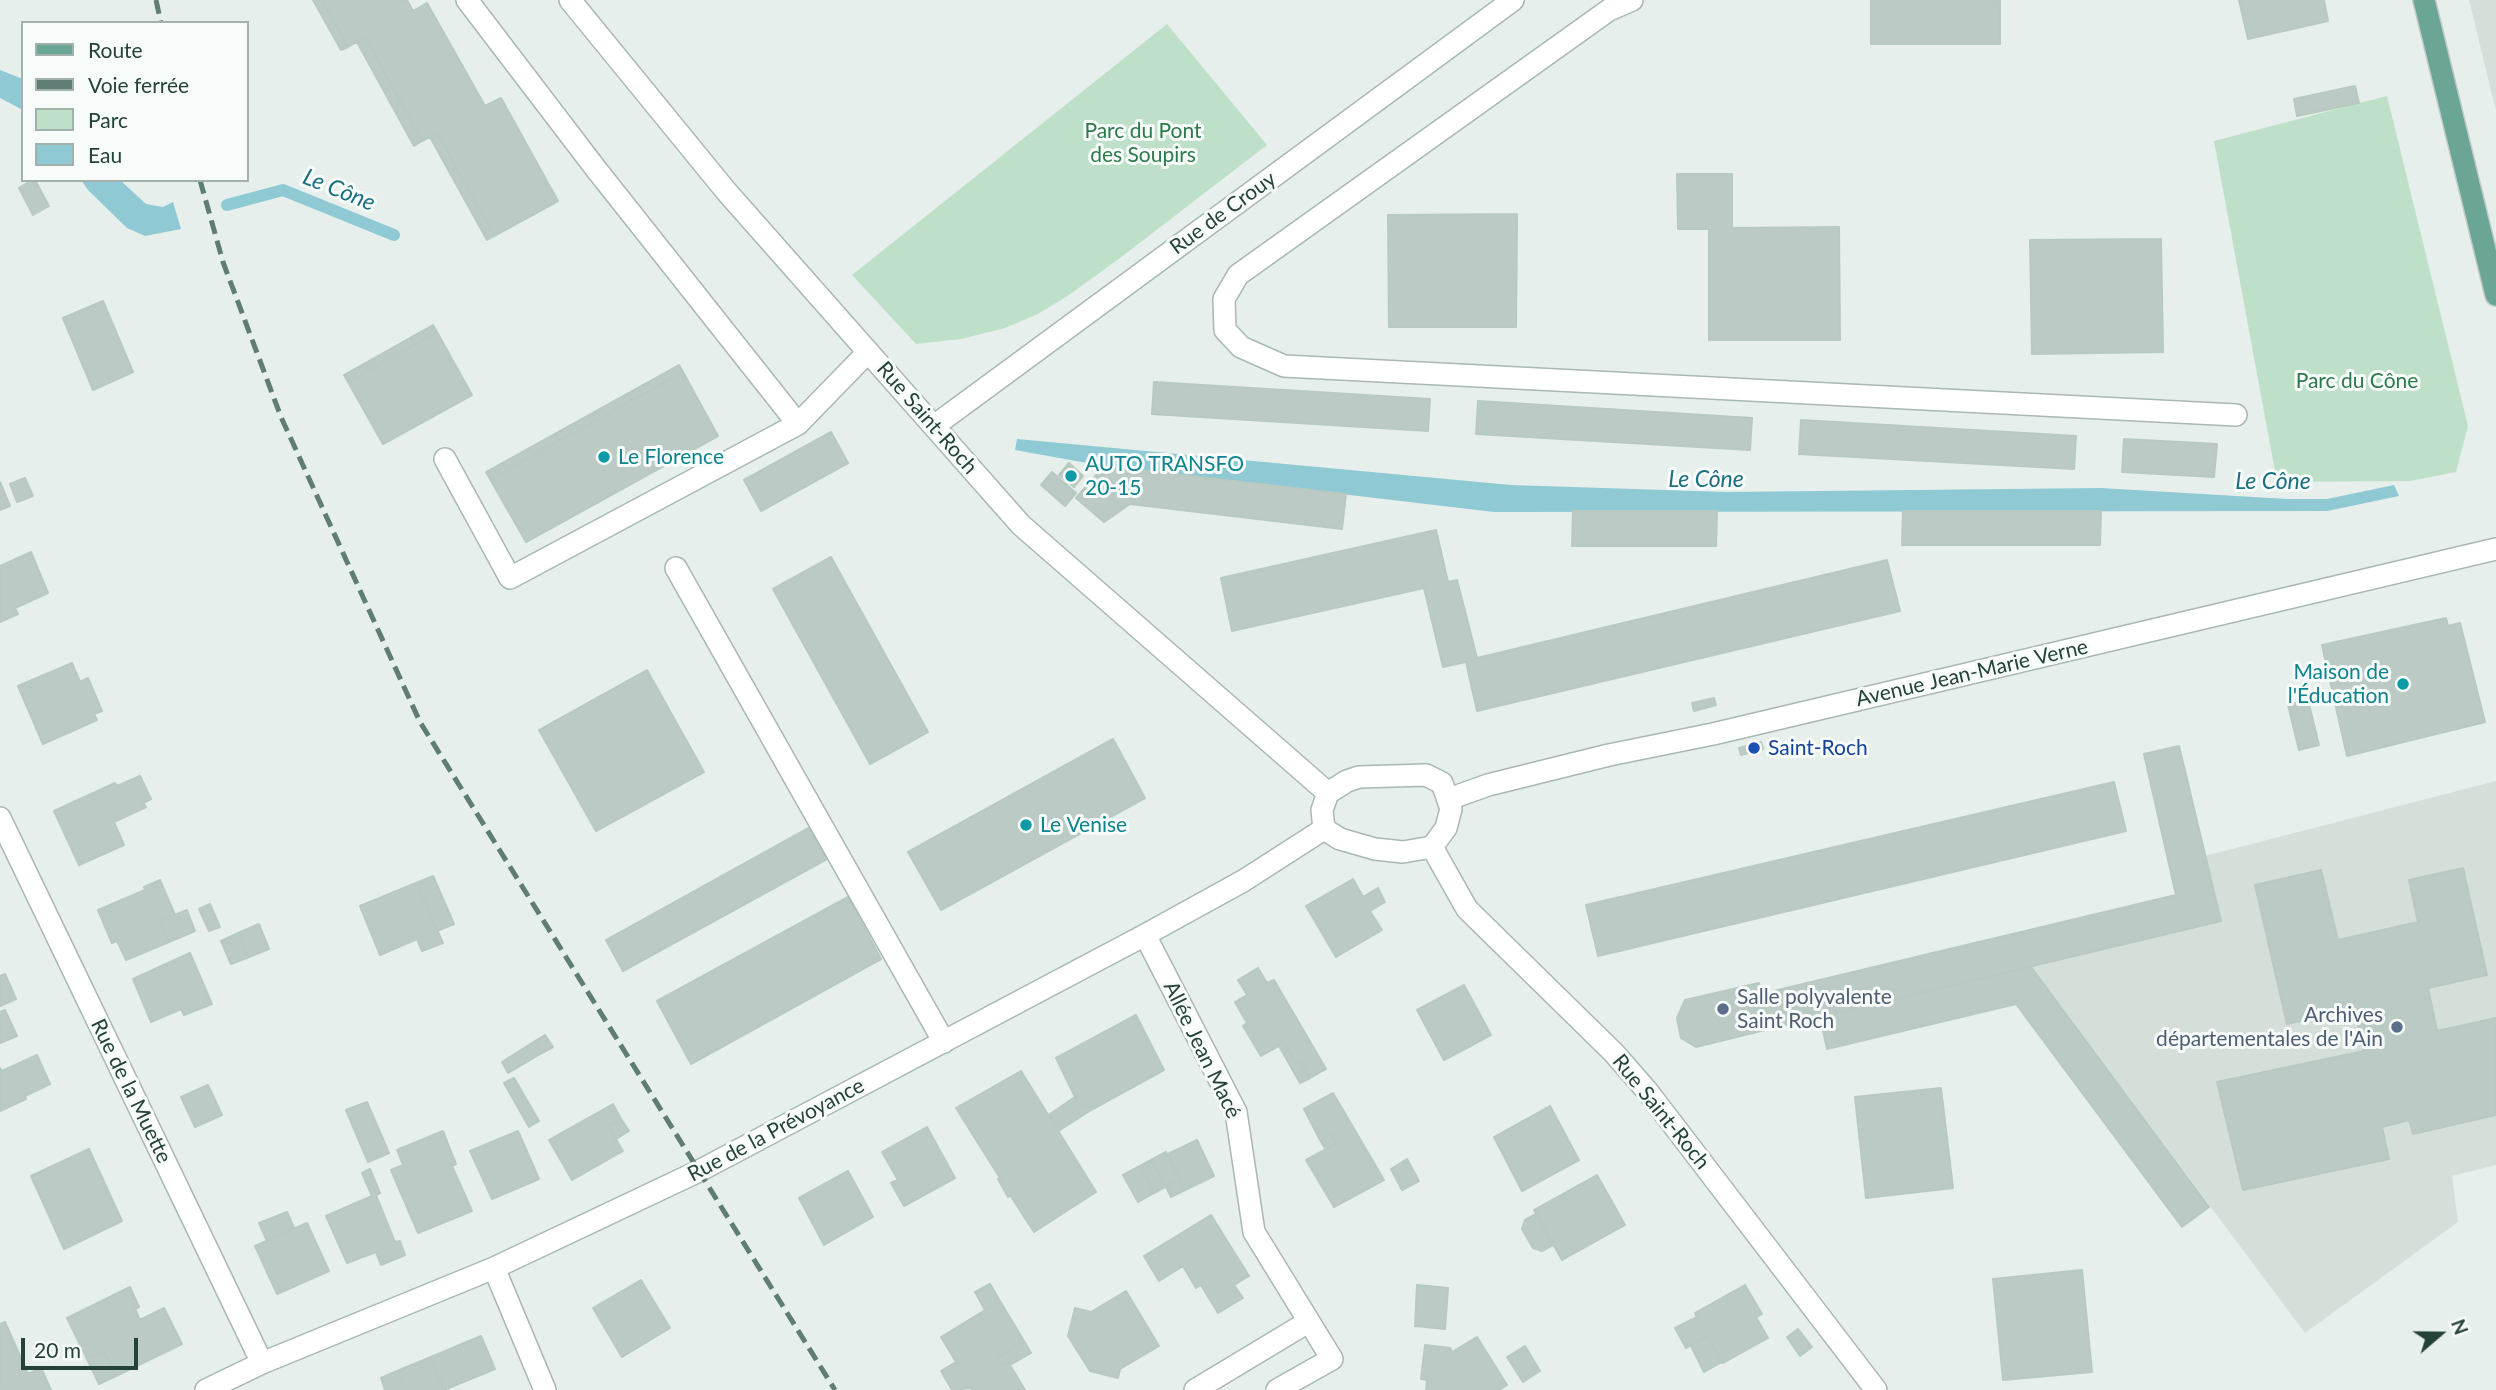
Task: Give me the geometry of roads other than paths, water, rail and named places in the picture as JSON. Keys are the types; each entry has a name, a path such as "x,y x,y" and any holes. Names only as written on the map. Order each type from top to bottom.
{"main road":[{"path":"2424,0 2496,295"}],"street":[{"path":"467,0 596,169 798,424"},
{"name":"Rue Saint-Roch","path":"570,0 726,191 1021,525 1328,793"},
{"name":"Rue de Crouy","path":"934,426 1513,0"},
{"path":"1632,0 1606,5 1238,275 1224,299 1225,330 1241,347 1284,366 2236,415"},
{"path":"445,459 510,578 798,424 869,352"},
{"name":"Avenue Jean-Marie Verne","path":"1449,799 1488,785 1609,755 1713,734 2496,549"},
{"path":"676,568 944,1042"},
{"path":"1426,775 1441,783 1449,799 1451,809 1446,828 1432,847 1403,852 1375,849 1340,839 1324,829 1322,810 1328,793 1359,777 1426,775"},
{"name":"Rue de la Muette","path":"0,818 262,1363"},
{"name":"Rue de la Prévoyance","path":"206,1390 262,1363 494,1268 699,1171 1145,935 1242,881 1324,829"},
{"name":"Rue Saint-Roch","path":"1432,847 1466,909 1614,1053 1648,1092 1876,1390"},
{"name":"Allée Jean Macé","path":"1145,935 1236,1112 1254,1232 1332,1359 1277,1390"},
{"path":"494,1268 545,1390"},
{"path":"1195,1390 1308,1322"}],"water":[{"path":"0,70 21,78 21,109 0,98"},
{"path":"82,182 122,182 146,204 163,207 173,202 181,229 145,236 127,228"},
{"name":"Le Cône","path":"1017,439 1511,485 1726,492 2101,488 2327,499 2394,485 2399,496 2327,511 1494,512 1104,466 1015,450"}],"waterway":[{"name":"Le Cône","path":"227,205 283,190 394,235"}],"railway":[{"path":"156,0 161,21"},
{"path":"201,182 223,262 281,417 420,722 835,1390"}],"place":[{"name":"Le Florence","path":"604,457"},
{"name":"AUTO TRANSFO 20-15","path":"1071,476"},
{"name":"Maison de l'Éducation","path":"2403,684"},
{"name":"Saint-Roch","path":"1754,748"},
{"name":"Le Venise","path":"1026,825"},
{"name":"Salle polyvalente Saint Roch","path":"1723,1009"},
{"name":"Archives départementales de l'Ain","path":"2397,1027"}],"park label":[{"name":"Parc du Pont des Soupirs","path":"1143,143"},
{"name":"Parc du Cône","path":"2357,381"}]}
